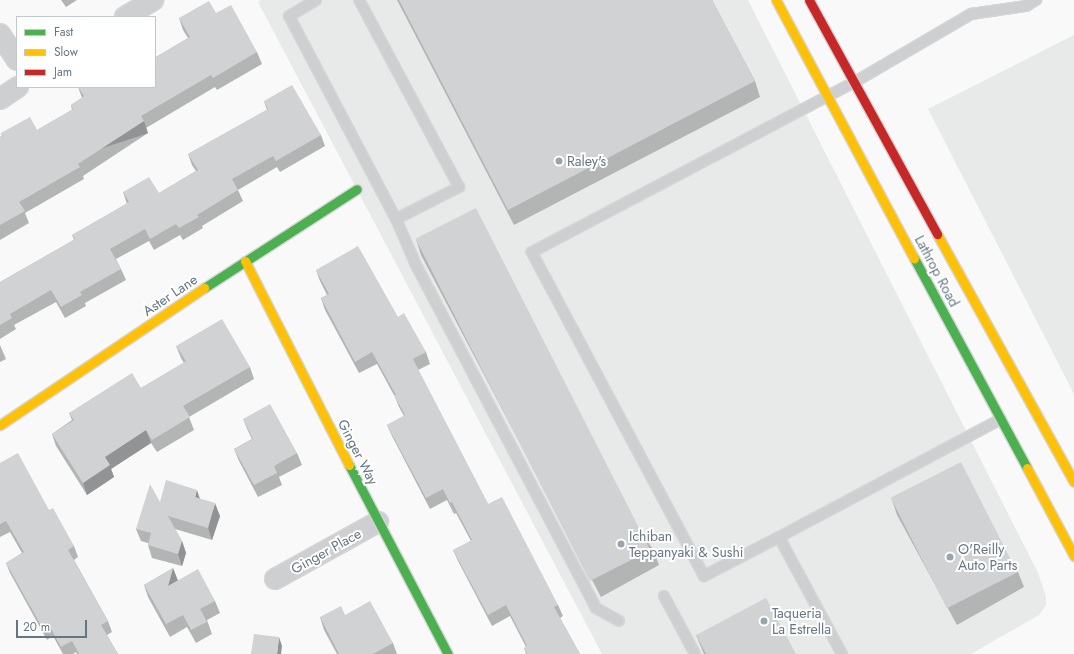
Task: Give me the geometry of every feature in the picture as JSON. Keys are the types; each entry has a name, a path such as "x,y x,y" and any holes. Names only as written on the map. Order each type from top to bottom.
{"main road":[{"name":"Lathrop Road","path":"776,0 1074,556"},
{"name":"Lathrop Road","path":"809,0 853,83 1074,482"},
{"name":"Aster Lane","path":"0,425 245,261 357,189"},
{"name":"Ginger Way","path":"245,261 378,522 448,654"}],"street":[{"path":"127,16 153,0"},
{"path":"0,34 16,58"},
{"path":"0,99 16,88"},
{"name":"Ginger Place","path":"275,579 378,522"}],"lane":[{"path":"316,0 289,16 396,219 416,265 596,608 619,621"},
{"path":"359,0 458,187 396,219"},
{"path":"1000,419 704,576 532,252 853,83 971,14 1026,6 1036,0"},
{"path":"779,537 842,654"},
{"path":"664,596 695,654"}],"shaded area":[{"path":"261,0 748,0 1038,573 1046,596 1046,605 1039,615 971,654 602,654 258,2"},
{"path":"1074,35 1074,394 928,109"}],"building":[{"name":"Raley's","path":"399,0 712,0 755,81 508,210"},
{"path":"209,1 216,13 231,5 257,52 213,78 211,75 141,116 144,121 78,164 80,167 19,202 25,211 0,225 0,137 3,136 1,133 30,117 37,130 73,109 71,105 84,96 79,88 156,88 156,57 190,37 179,18"},
{"path":"292,85 321,135 276,161 273,156 232,179 238,190 197,215 199,217 179,228 176,224 150,239 145,229 110,249 121,269 80,292 82,295 61,307 51,290 10,314 12,318 0,325 0,282 75,239 72,235 129,202 123,192 149,177 159,193 198,170 188,154 268,109 264,101"},
{"path":"476,208 650,550 590,581 415,239"},
{"path":"358,246 398,317 404,313 426,352 413,359 488,504 502,497 558,605 554,607 580,654 527,654 524,648 527,646 506,605 488,615 453,550 472,540 452,502 450,503 443,489 426,498 387,425 405,415 394,395 396,395 372,352 355,362 321,298 329,294 316,270"},
{"path":"222,319 250,367 183,406 190,417 152,440 146,430 105,457 110,465 83,483 52,434 74,420 69,413 132,373 141,388 186,361 176,346"},
{"path":"270,404 297,453 274,466 277,473 254,485 234,449 253,439 243,419"},
{"path":"18,453 49,510 53,508 74,546 68,550 108,621 101,625 118,654 79,654 72,641 61,647 49,625 43,629 6,563 24,552 6,521 0,524 0,463"},
{"path":"961,462 1017,572 947,608 891,498"},
{"path":"166,480 197,490 195,497 215,503 208,528 168,516 182,541 178,554 148,545 151,533 136,529 150,484 160,502"},
{"path":"173,568 168,586 198,569 215,601 200,609 207,622 191,630 183,615 166,624 144,585"},
{"path":"766,598 796,654 706,654 696,635"},
{"path":"370,601 393,643 373,654 339,654 320,617 341,606 345,615"},
{"path":"254,634 279,637 277,654 251,654"}],"traffic: fast":[{"path":"204,288 357,189"},
{"path":"914,258 1027,468"},
{"path":"349,465 448,654"}],"traffic: slow":[{"path":"776,0 914,258"},
{"path":"937,234 1074,482"},
{"path":"245,261 349,465"},
{"path":"0,425 204,288"},
{"path":"1027,468 1074,556"}],"traffic: jam":[{"path":"809,0 937,234"}],"place":[{"name":"Raley's","path":"559,161"},
{"name":"Ichiban Teppanyaki & Sushi","path":"621,544"},
{"name":"O'Reilly Auto Parts","path":"950,557"},
{"name":"Taqueria La Estrella","path":"764,621"}]}
